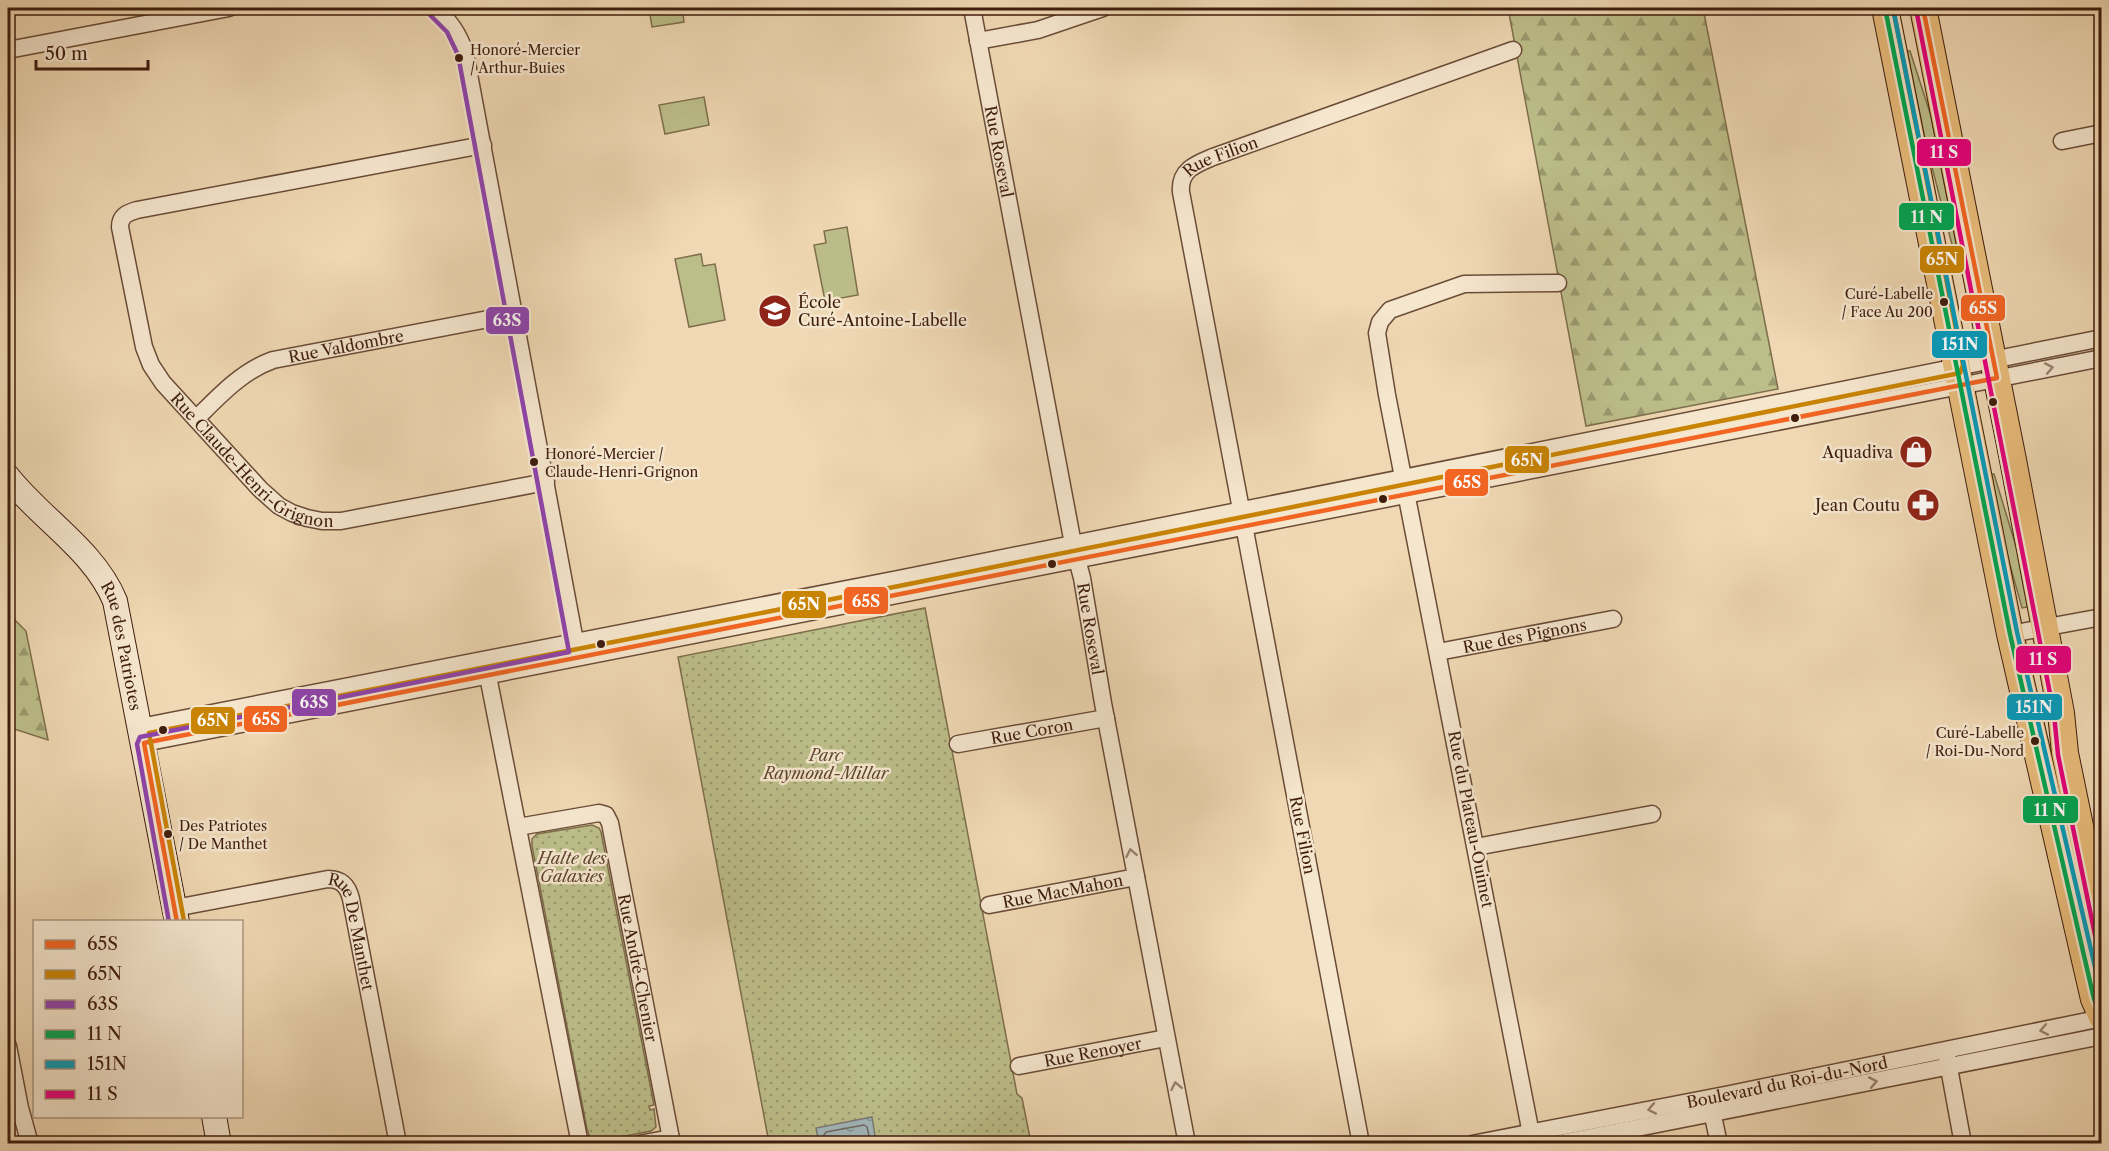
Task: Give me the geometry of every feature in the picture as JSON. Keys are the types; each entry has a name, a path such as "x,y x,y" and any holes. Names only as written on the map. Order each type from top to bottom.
{"main road":[{"path":"1885,8 2010,634 2094,999 2102,1018"},
{"path":"1923,8 2061,712 2065,753 2102,933"}],"street":[{"path":"8,50 229,8"},
{"path":"434,8 449,22 461,41 483,145 577,650"},
{"name":"Rue Roseval","path":"972,8 1074,552 1082,578 1106,718 1187,1143"},
{"path":"978,41 1038,30 1103,8"},
{"name":"Rue Filion","path":"1361,1143 1242,518 1182,192 1183,176 1191,168 1213,157 1513,51"},
{"path":"2062,141 2102,133"},
{"name":"Rue Claude-Henri-Grignon","path":"483,145 133,211 124,216 120,227 146,354 159,377 273,501 292,513 315,520 349,520 546,482"},
{"path":"1404,478 1377,333 1380,322 1387,313 1396,307 1464,284 1558,283"},
{"name":"Rue Valdombre","path":"196,419 243,375 273,360 515,314"},
{"path":"1995,369 2102,338"},
{"path":"142,735 488,676 577,650 1242,518 1404,478 1995,369 2102,358"},
{"path":"1242,518 1407,495 1958,376"},
{"name":"Rue des Patriotes","path":"8,477 83,555 109,589 118,612 176,915"},
{"name":"Rue du Plateau-Ouimet","path":"1404,478 1532,1138"},
{"path":"2010,634 2102,617"},
{"name":"Rue des Pignons","path":"1438,652 1613,619"},
{"path":"142,735 485,659 577,650"},
{"path":"485,659 580,1143"},
{"name":"Rue Coron","path":"958,744 1106,718"},
{"name":"Rue André-Chenier","path":"518,827 594,813 603,813 610,823 671,1141 639,1143"},
{"path":"1476,847 1652,814"},
{"name":"Rue MacMahon","path":"988,905 1136,877"},
{"name":"Rue De Manthet","path":"176,915 328,879 339,880 345,885 351,898 398,1143"},
{"name":"Boulevard du Roi-du-Nord","path":"1556,1143 1946,1050 2102,1018"},
{"name":"Boulevard du Roi-du-Nord","path":"1472,1143 1532,1138 1711,1105 1949,1067 2102,1036"},
{"name":"Rue Renoyer","path":"1019,1066 1166,1038"},
{"path":"8,1046 20,1108 30,1143"},
{"path":"1946,1050 1964,1143"},
{"path":"1711,1105 1719,1143"},
{"path":"214,1118 219,1143"}],"green space":[{"path":"649,8 682,8 684,22 652,27"},
{"path":"1508,8 1703,8 1778,389 1586,426"},
{"path":"1907,51 1910,51 1931,116 1960,263 1957,264 1926,144"},
{"path":"704,97 709,125 665,134 659,105"},
{"path":"847,227 858,295 825,301 814,245 826,243 824,231"},
{"path":"701,254 703,266 715,264 725,320 689,327 675,259"},
{"path":"1991,474 1994,474 2018,553 2028,607 2022,608 2007,554"},
{"name":"Parc Raymond-Millar","path":"925,608 1017,1094 1022,1098 1031,1143 769,1143 678,657"},
{"path":"8,613 26,631 48,740 8,727"},
{"name":"Halte des Galaxies","path":"592,825 599,828 601,832 654,1105 649,1106 650,1110 654,1109 656,1127 651,1131 599,1141 590,1138 587,1129 532,846 532,839 537,834"}],"water":[{"path":"872,1117 876,1142 819,1143 816,1128"}],"transit line":[{"path":"1885,8 2010,634 2094,999 2102,1016"},
{"name":"65N","path":"184,920 149,733 899,586 1960,373 1963,365 1893,8"},
{"name":"151N","path":"1893,8 2017,632 2102,997"},
{"name":"65S","path":"177,920 144,743 1997,378 1923,8"},
{"path":"1916,9 2054,714 2058,755 2095,935"},
{"name":"63S","path":"169,920 137,744 140,737 569,652 458,55 447,32 429,14"}],"place":[{"name":"Honoré-Mercier / Arthur-Buies","path":"459,58"},
{"name":"Curé-Labelle / Face Au 200","path":"1944,302"},
{"name":"École Curé-Antoine-Labelle","path":"775,311"},
{"name":"Aquadiva","path":"1916,452"},
{"name":"Honoré-Mercier / Claude-Henri-Grignon","path":"534,462"},
{"name":"Jean Coutu","path":"1923,505"},
{"name":"Curé-Labelle / Roi-Du-Nord","path":"2035,741"},
{"name":"Des Patriotes / De Manthet","path":"168,834"}]}
